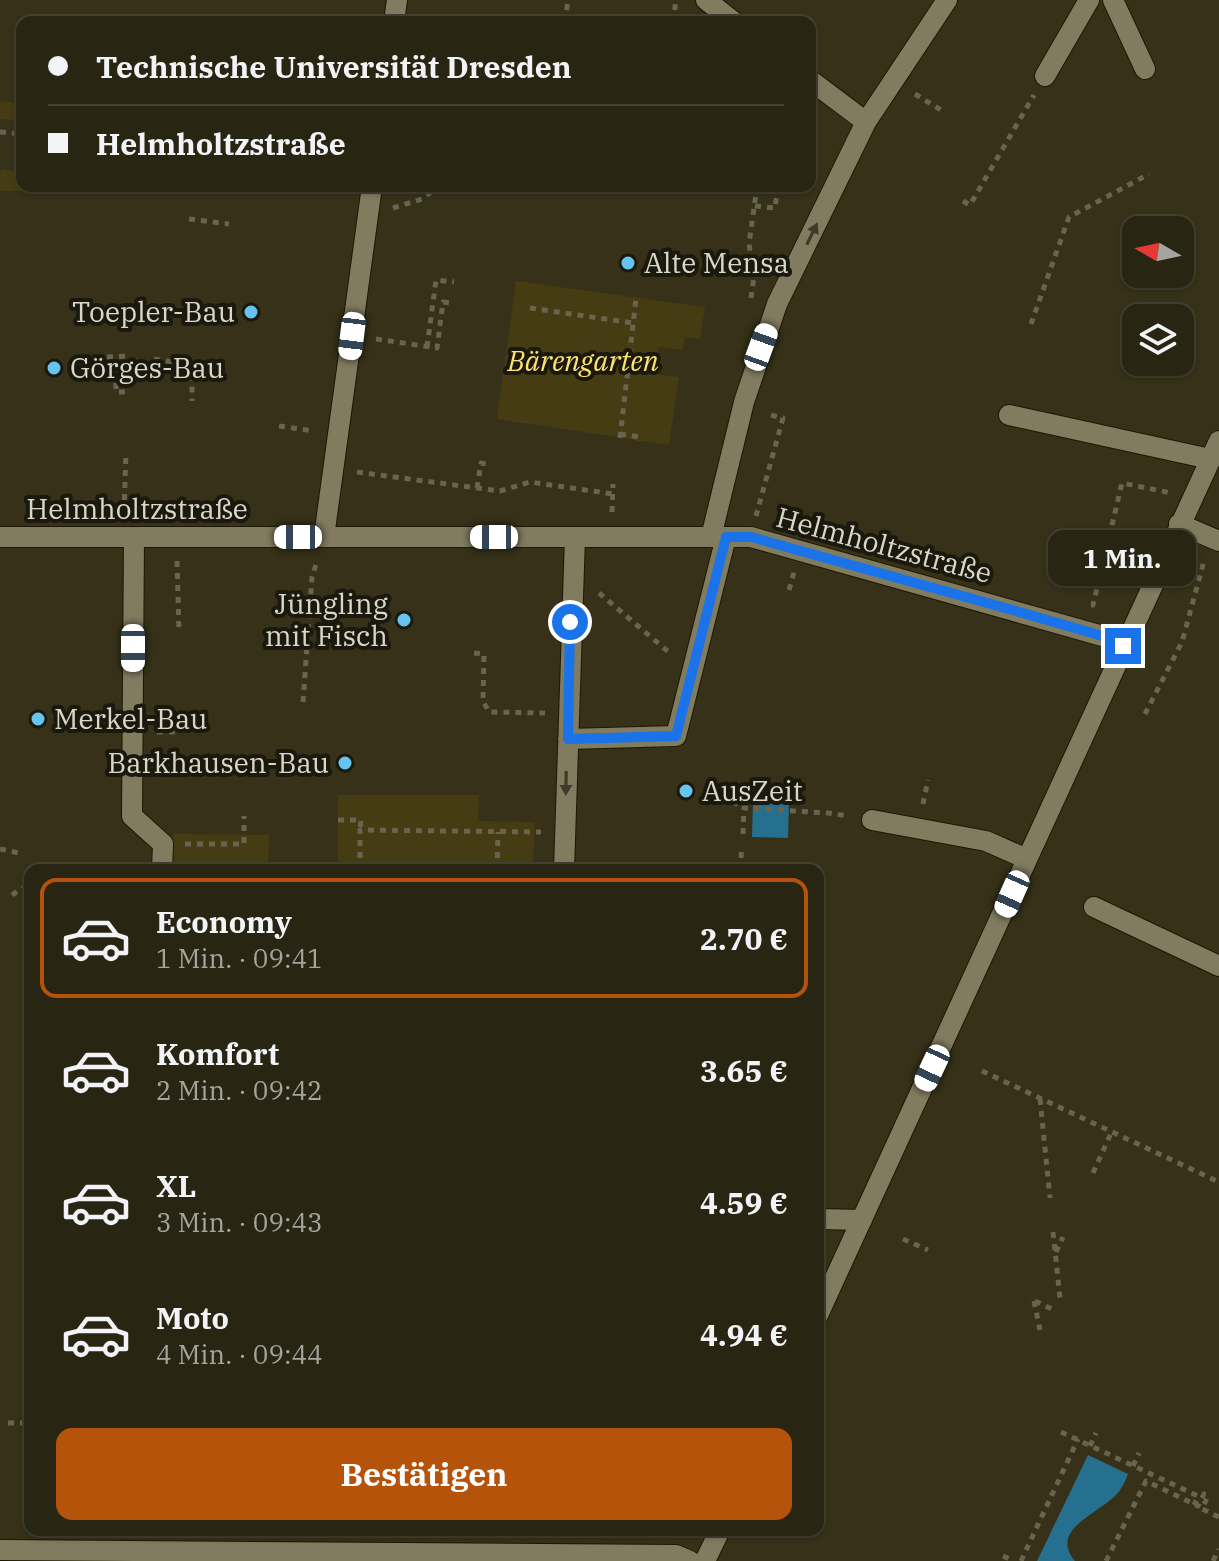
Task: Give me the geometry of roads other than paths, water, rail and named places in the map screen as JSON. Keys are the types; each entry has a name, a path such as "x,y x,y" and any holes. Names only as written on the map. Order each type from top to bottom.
{"street":[{"path":"706,0 726,16"},
{"path":"568,739 676,736 695,659 744,402 777,304 866,122 947,0"},
{"path":"1045,76 1089,0"},
{"path":"1113,0 1145,69"},
{"path":"816,84 866,122"},
{"path":"324,537 371,192"},
{"path":"824,1302 1215,450 1009,415"},
{"path":"1179,524 1214,539"},
{"name":"Helmholtzstraße","path":"0,537 751,537 1106,637 1123,646"},
{"path":"134,537 132,816 163,844 162,864"},
{"path":"564,864 575,537"},
{"path":"872,820 986,841 1027,859"},
{"path":"1094,907 1219,966"},
{"path":"824,1219 862,1220"},
{"path":"705,1561 717,1536"},
{"path":"0,1550 676,1555 690,1561"}],"water":[{"path":"753,800 789,802 788,838 752,837"},
{"path":"1088,1455 1128,1474 1124,1483 1115,1496 1071,1532 1069,1550 1075,1561 1037,1561"}],"place":[{"name":"Alte Mensa","path":"628,263"},
{"name":"Toepler-Bau","path":"251,312"},
{"name":"Görges-Bau","path":"54,368"},
{"name":"Jüngling mit Fisch","path":"404,620"},
{"name":"Merkel-Bau","path":"38,719"},
{"name":"Barkhausen-Bau","path":"345,763"},
{"name":"AusZeit","path":"686,791"}],"park label":[{"name":"Bärengarten","path":"583,361"}]}
